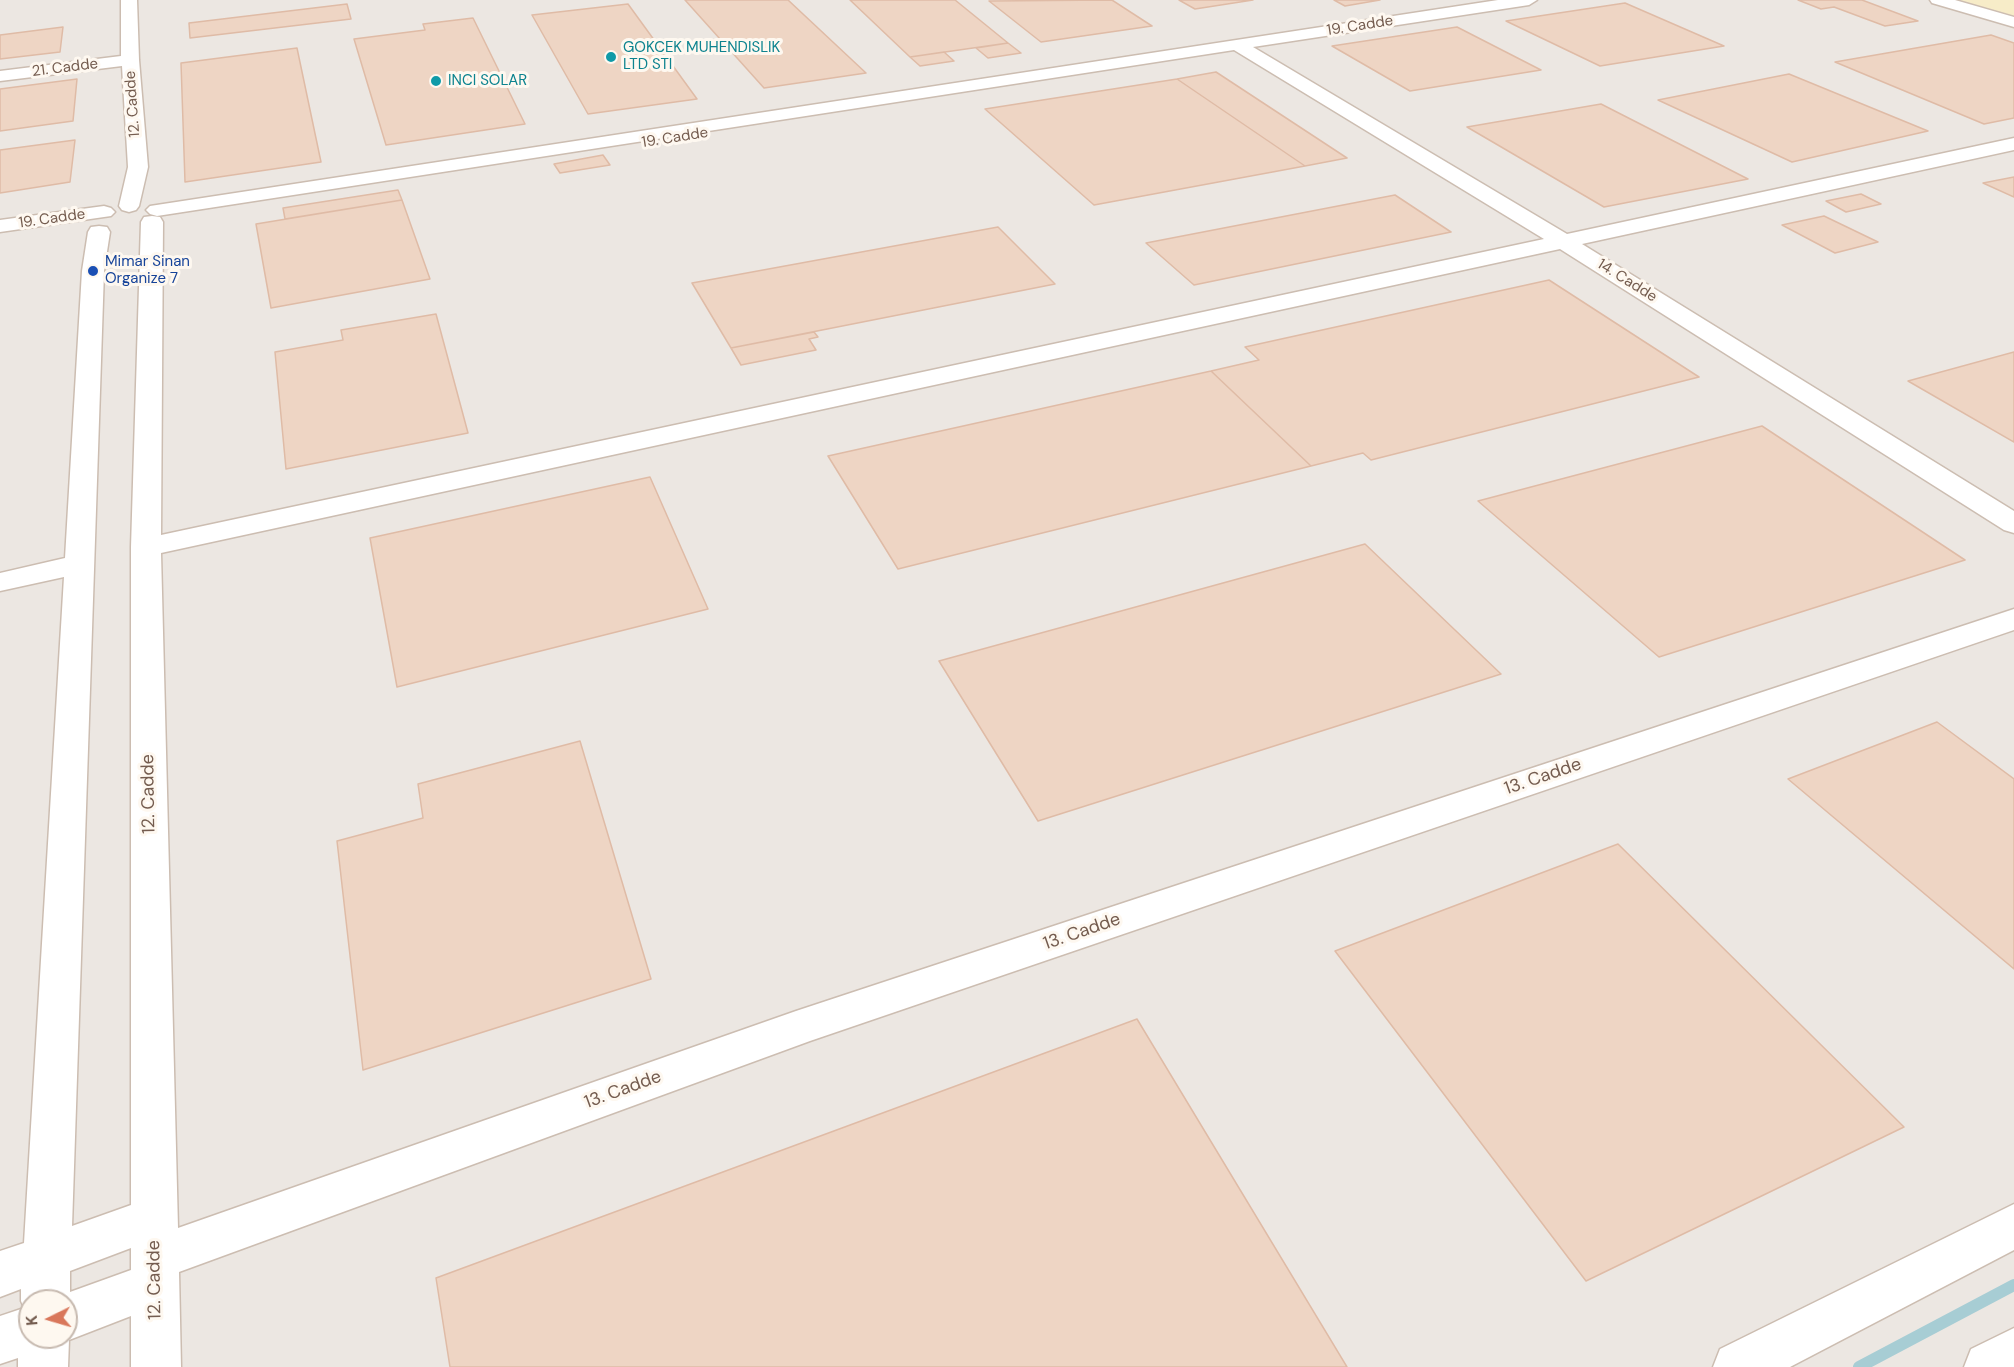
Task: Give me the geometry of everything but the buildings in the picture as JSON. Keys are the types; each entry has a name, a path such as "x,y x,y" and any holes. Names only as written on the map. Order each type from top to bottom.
{"lane":[{"name":"12. Cadde","path":"129,0 130,60 138,167 126,221 146,546 156,1367"},
{"name":"19. Cadde","path":"0,244 126,221 1145,64 1191,52 1528,0"},
{"path":"1938,0 2014,22"},
{"name":"14. Cadde","path":"1247,43 1573,239 2014,524"},
{"name":"21. Cadde","path":"0,76 130,60"},
{"path":"146,546 2014,144"},
{"name":"12. Cadde","path":"46,1289 93,271 126,221"},
{"name":"19. Cadde","path":"0,226 126,221"},
{"path":"1573,239 2004,493"},
{"path":"0,582 79,564"},
{"name":"13. Cadde","path":"154,1253 808,1024 2014,619"},
{"path":"1737,1367 2014,1226"},
{"path":"0,1274 48,1255 154,1253"},
{"path":"78,1308 154,1253"},
{"path":"0,1340 18,1334"},
{"path":"43,1367 44,1349"},
{"path":"1989,1367 2014,1353"}],"shaded area":[{"path":"0,0 1956,0 2014,17 2014,1367 0,1367"}],"sand":[{"path":"1956,0 2014,0 2014,17"}],"waterway":[{"path":"1859,1367 2014,1285"}],"place":[{"name":"GOKCEK MUHENDISLIK LTD STI","path":"611,57"},
{"name":"INCI SOLAR","path":"436,81"},
{"name":"Mimar Sinan Organize 7","path":"93,271"}]}
